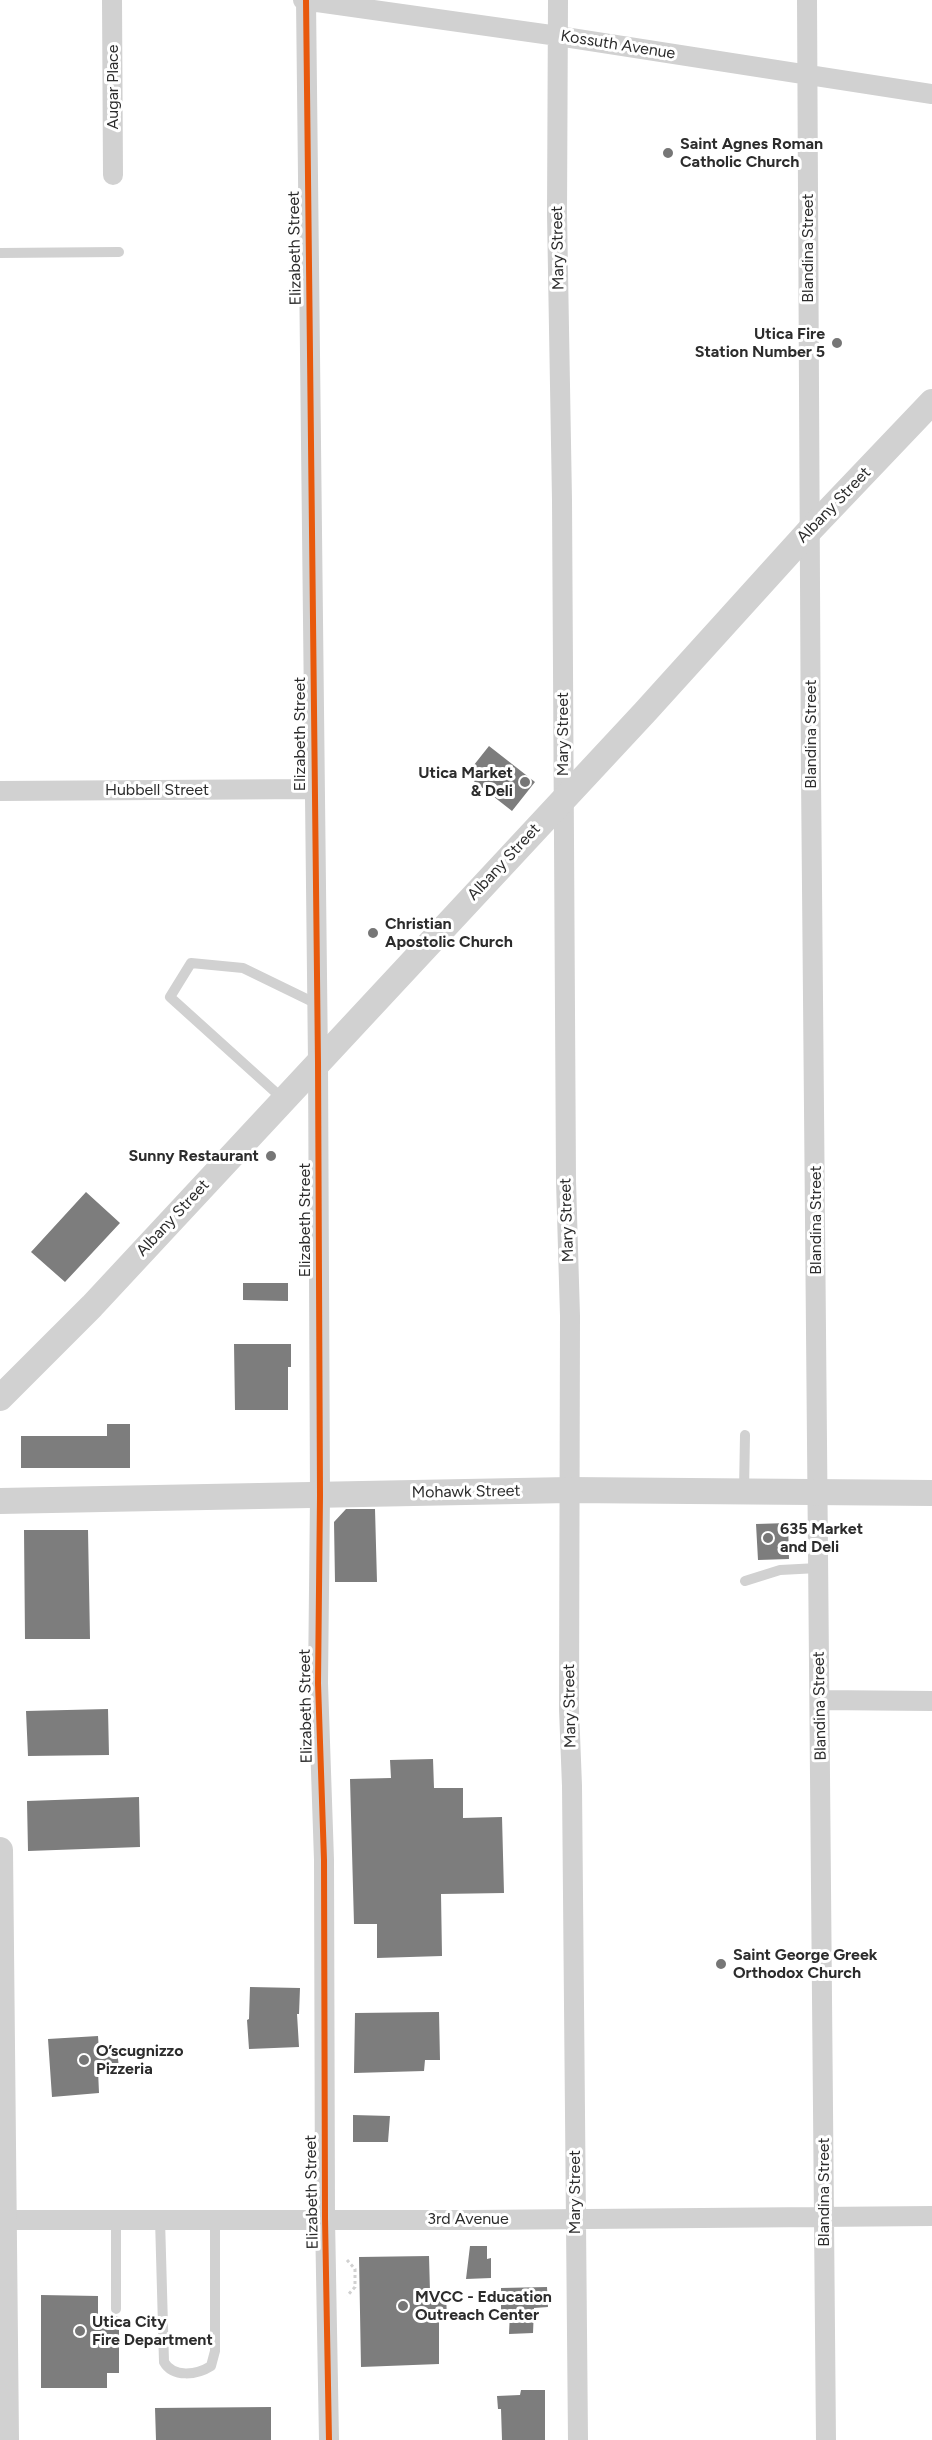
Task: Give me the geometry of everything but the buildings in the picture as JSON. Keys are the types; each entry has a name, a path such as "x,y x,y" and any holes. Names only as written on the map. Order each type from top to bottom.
{"street":[{"name":"Augar Place","path":"112,0 113,175"},
{"name":"Kossuth Avenue","path":"305,0 558,36 932,94"},
{"name":"Elizabeth Street","path":"305,0 318,1062 320,1496 318,1683 324,1860 325,2218 329,2440"},
{"name":"Mary Street","path":"558,0 557,214 562,500 566,1181 570,1316 569,1490 578,2440"},
{"name":"Blandina Street","path":"807,0 809,531 826,2440"},
{"name":"Albany Street","path":"0,1398 92,1306 563,800 809,531 932,402"},
{"name":"Hubbell Street","path":"0,791 314,789"},
{"name":"Mohawk Street","path":"0,1501 569,1490 932,1493"},
{"path":"820,1700 932,1701"},
{"path":"0,1850 1,2142 6,2440"},
{"name":"3rd Avenue","path":"4,2220 932,2216"}],"lane":[{"path":"0,253 119,252"},
{"path":"283,1099 170,997 191,963 243,968 317,1004"},
{"path":"744,1491 745,1435"},
{"path":"746,1581 780,1570 818,1568"},
{"path":"160,2219 164,2362 174,2373 202,2372 212,2366 215,2351 215,2219"},
{"path":"116,2220 116,2309"}],"path":[{"path":"347,2260 355,2269 355,2287 347,2296"}],"cycle path":[{"path":"306,0 318,1062 320,1496 318,1683 324,1860 325,2218 329,2440"}],"place":[{"name":"Saint Agnes Roman Catholic Church","path":"668,153"},
{"name":"Utica Fire Station Number 5","path":"837,343"},
{"name":"Utica Market & Deli","path":"525,782"},
{"name":"Christian Apostolic Church","path":"373,933"},
{"name":"Sunny Restaurant","path":"271,1156"},
{"name":"635 Market and Deli","path":"768,1538"},
{"name":"Saint George Greek Orthodox Church","path":"721,1964"},
{"name":"O’scugnizzo Pizzeria","path":"84,2060"},
{"name":"MVCC - Education Outreach Center","path":"403,2306"},
{"name":"Utica City Fire Department","path":"80,2331"}]}
